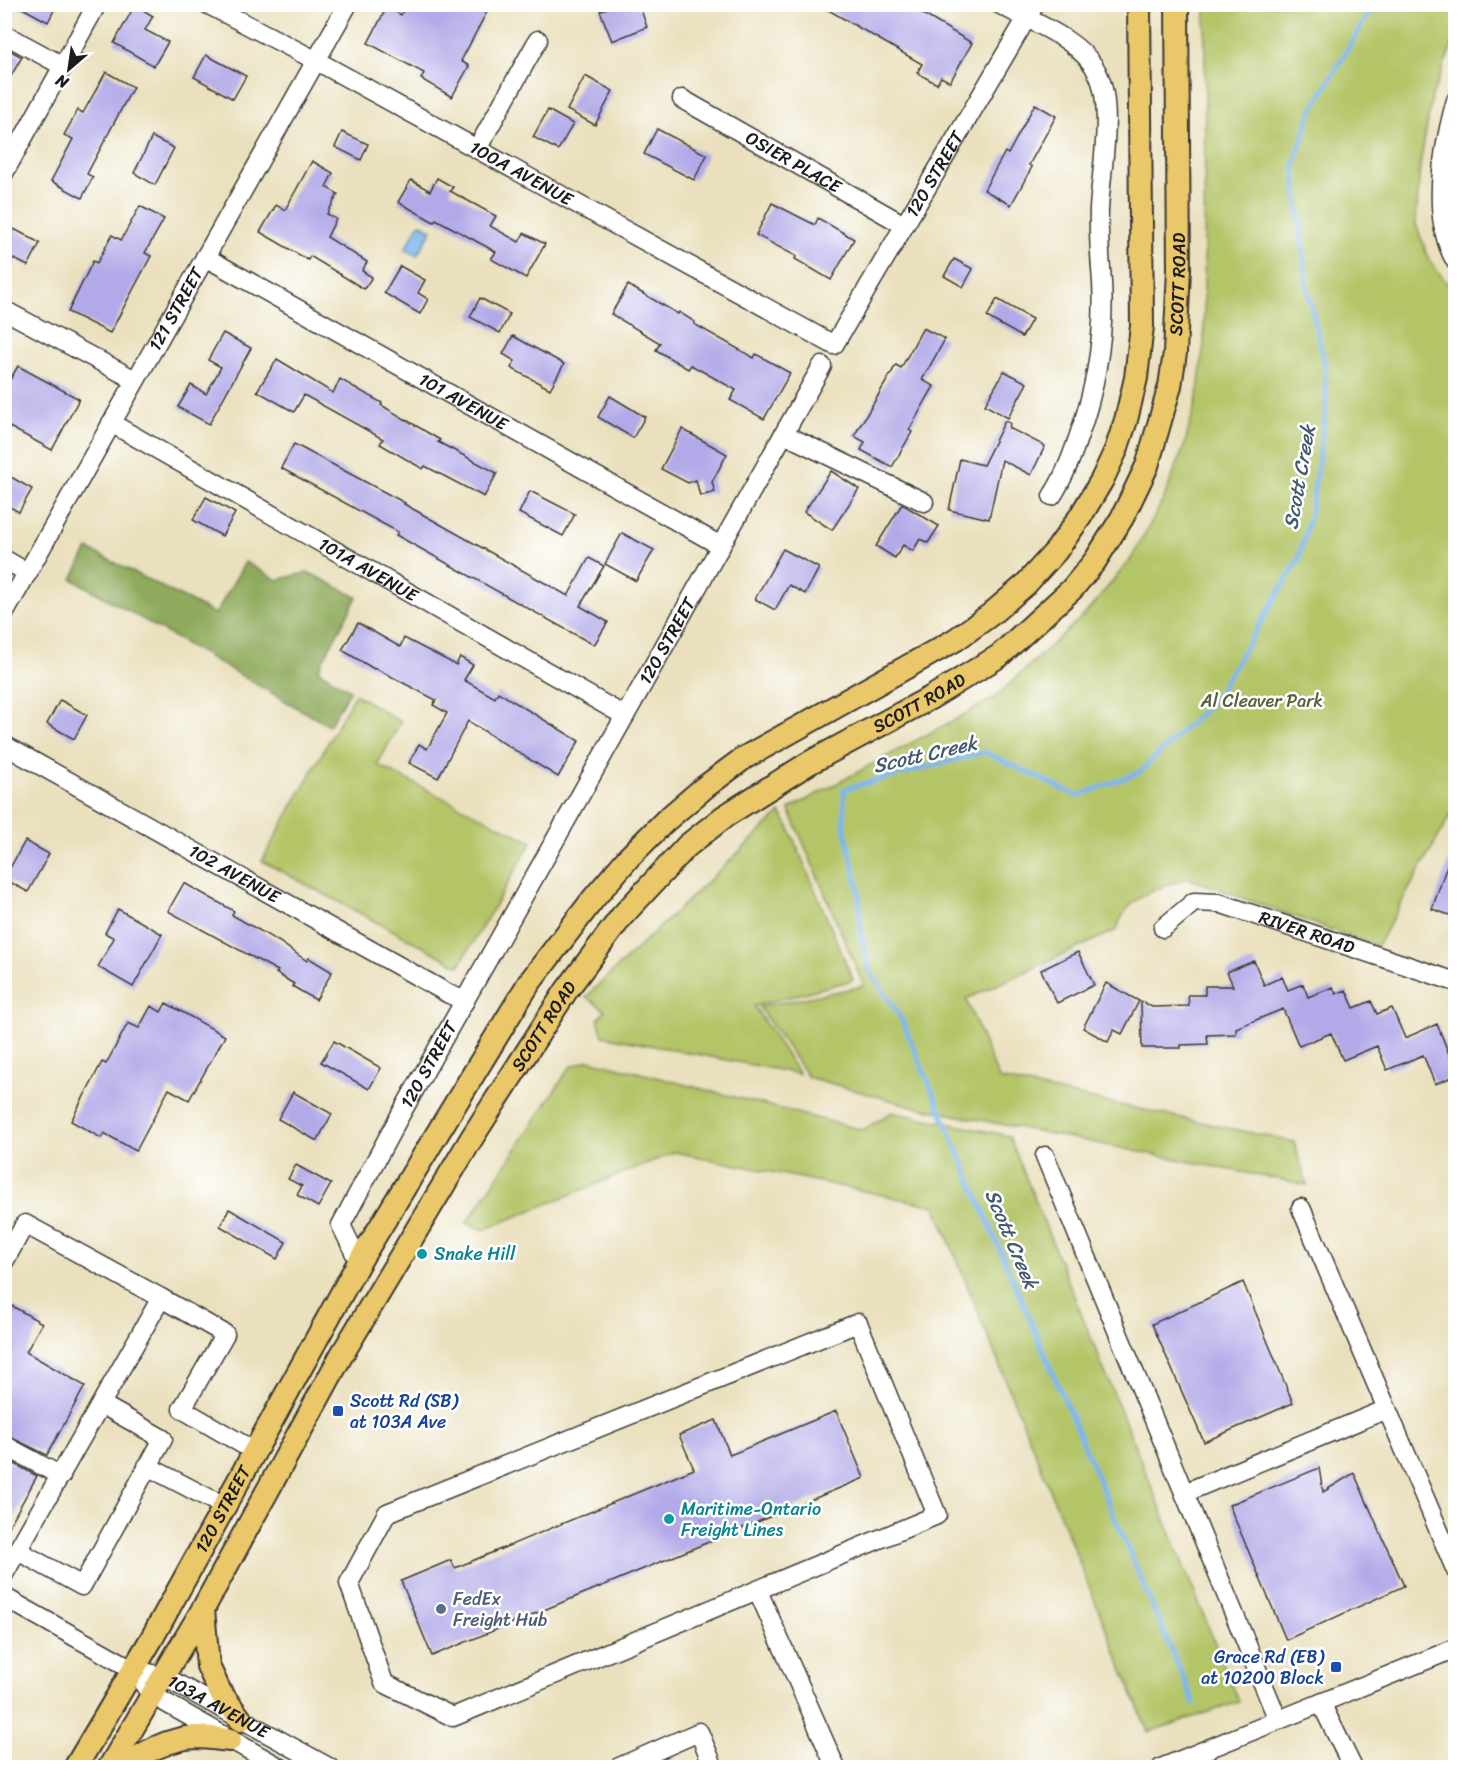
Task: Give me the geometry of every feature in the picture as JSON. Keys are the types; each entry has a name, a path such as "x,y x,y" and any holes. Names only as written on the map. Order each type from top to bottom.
{"main road":[{"name":"SCOTT ROAD","path":"358,1262 529,983 594,898 664,821 744,758 914,664 955,640 990,615 1025,585 1056,551 1080,517 1102,480 1116,450 1126,420 1136,378 1142,326 1138,4"},
{"name":"SCOTT ROAD","path":"388,1282 473,1136 566,991 622,916 687,846 725,816 766,789 932,697 999,656 1072,588 1122,518 1147,466 1170,386 1175,353 1179,269 1177,4"},
{"name":"120 STREET","path":"75,1767 134,1670 358,1262"},
{"name":"120 STREET","path":"109,1767 203,1609 341,1356 388,1282"},
{"path":"203,1609 208,1666 220,1692 241,1720"},
{"path":"122,1767 169,1742 194,1737 230,1740"}],"street":[{"path":"4,173 97,4"},
{"name":"100A AVENUE","path":"207,4 315,60 834,345"},
{"name":"121 STREET","path":"4,614 348,4"},
{"path":"999,4 1031,12 1076,47 1089,59 1098,72 1106,100 1098,252 1102,282 1100,351 1094,388 1084,423 1067,470 1052,496"},
{"name":"120 STREET","path":"834,345 1031,12"},
{"path":"4,34 63,66"},
{"path":"477,149 538,40"},
{"name":"OSIER PLACE","path":"682,99 904,225"},
{"path":"1455,100 1453,129 1442,185 1442,219 1455,262"},
{"name":"101 AVENUE","path":"205,257 721,546"},
{"path":"4,310 135,381"},
{"name":"120 STREET","path":"358,1262 341,1225 398,1119 822,366"},
{"name":"101A AVENUE","path":"111,423 625,716"},
{"path":"784,434 924,501"},
{"path":"4,559 28,573"},
{"name":"102 AVENUE","path":"4,745 465,1001"},
{"name":"RIVER ROAD","path":"1163,928 1194,902 1219,903 1455,982"},
{"path":"1045,1156 1278,1720"},
{"path":"1301,1208 1455,1571"},
{"path":"4,1262 25,1224 225,1334 182,1409 254,1451"},
{"path":"4,1574 161,1298"},
{"path":"858,1323 937,1515 758,1591 453,1717 384,1683 349,1583 387,1513 858,1323"},
{"path":"18,1551 81,1586 163,1439 101,1404"},
{"path":"1184,1493 1387,1409"},
{"path":"4,1444 61,1476"},
{"path":"147,1466 224,1506"},
{"path":"758,1591 837,1767"},
{"name":"103A AVENUE","path":"4,1597 134,1670 230,1740 281,1767"},
{"path":"1161,1767 1455,1648"},
{"name":"103A AVENUE","path":"157,1685 241,1720 330,1767"},
{"path":"1321,1702 1353,1767"},
{"path":"617,1767 699,1732 714,1767"}],"green space":[{"name":"Al Cleaver Park","path":"1205,5 1455,5 1455,38 1432,96 1420,165 1416,224 1429,260 1455,293 1455,807 1377,946 1188,878 1166,885 1135,901 1127,909 1117,930 966,999 999,1079 1294,1142 1307,1185 915,1107 808,1077 759,1007 864,986 789,809 993,699 1086,613 1131,559 1163,500 1184,447 1197,398 1204,343"},
{"path":"88,549 215,614 245,562 277,580 308,572 357,597 318,670 350,690 329,726 72,579"},
{"path":"355,694 401,722 377,765 532,842 459,966 262,861"},
{"path":"780,813 787,823 853,980 754,1006 799,1074 603,1036 598,1019 605,1010 586,997"},
{"path":"589,1060 863,1130 892,1112 1009,1136 1239,1702 1148,1732 935,1206 675,1152 483,1230 467,1223 570,1067"}],"water":[{"path":"420,223 432,230 417,256 405,249"}],"building":[{"path":"15,4 57,4 48,22"},
{"path":"407,4 491,4 461,61 469,66 452,97 421,79 424,73 368,43 387,7 401,15"},
{"path":"616,4 639,4 647,27 612,41 600,11"},
{"path":"818,4 906,4 972,43 950,82 941,77 937,84 917,73 922,64"},
{"path":"135,5 153,16 145,30 168,42 154,66 114,43"},
{"path":"4,47 22,57 4,88"},
{"path":"206,55 246,76 233,99 194,77"},
{"path":"106,72 133,87 87,174 93,177 82,198 51,181 73,139 64,135 78,110 83,113"},
{"path":"585,76 613,91 595,125 567,110"},
{"path":"1035,104 1056,116 1029,165 1032,167 1011,205 984,190 1005,152 1008,154"},
{"path":"548,110 573,124 558,150 533,137"},
{"path":"657,129 707,155 694,180 644,154"},
{"path":"342,132 368,144 361,160 335,147"},
{"path":"152,137 174,148 155,185 134,173"},
{"path":"312,161 333,173 326,187 338,194 327,214 336,219 327,237 367,262 362,271 372,277 364,289 310,256 308,260 260,232 276,205 285,210"},
{"path":"437,178 453,187 450,191 496,216 490,226 519,242 524,233 545,244 526,278 491,259 496,252 436,219 434,222 398,202 411,180 430,191"},
{"path":"772,203 815,225 818,218 854,239 831,280 795,259 796,256 756,235"},
{"path":"140,206 164,219 145,253 151,256 110,333 68,312 93,261 97,263 112,235 121,240"},
{"path":"14,229 40,243 28,266 4,254 4,247"},
{"path":"954,259 973,269 963,287 944,276"},
{"path":"400,266 425,280 418,293 428,299 420,314 384,293"},
{"path":"628,285 678,314 679,312 695,322 694,324 754,358 756,354 790,373 764,419 730,400 736,390 691,365 688,369 656,350 660,343 611,314"},
{"path":"480,298 510,314 500,333 470,317"},
{"path":"997,299 1032,319 1022,337 987,317"},
{"path":"923,328 945,339 922,380 934,386 909,430 912,432 892,467 861,450 865,442 854,436 896,365 901,368"},
{"path":"223,333 251,348 209,424 178,407 191,385 206,394 221,367 208,360"},
{"path":"513,336 564,364 550,389 511,368 515,361 503,354"},
{"path":"277,359 333,393 340,379 440,440 438,442 497,473 484,497 425,466 423,469 380,444 383,439 304,395 294,412 257,391"},
{"path":"18,366 79,399 52,450 4,424 4,390"},
{"path":"1004,371 1027,383 1008,418 985,405"},
{"path":"610,396 645,417 633,438 598,417"},
{"path":"1005,421 1010,423 1009,428 1045,446 1031,475 1002,460 989,519 949,510 960,459 983,465"},
{"path":"682,429 727,454 712,482 715,492 700,496 696,480 688,483 661,469"},
{"path":"294,444 405,503 568,596 589,558 604,566 580,606 608,622 594,645 396,535 398,532 281,468"},
{"path":"831,471 859,489 832,530 804,512"},
{"path":"4,473 32,489 19,512 4,504"},
{"path":"530,491 575,514 563,536 519,513"},
{"path":"206,497 235,513 222,536 193,520"},
{"path":"902,504 939,526 928,543 920,539 913,551 903,545 895,558 876,546"},
{"path":"622,533 654,550 636,581 605,564"},
{"path":"783,549 819,568 805,594 789,585 775,610 755,599"},
{"path":"358,623 400,647 404,638 456,665 460,657 473,665 464,680 495,698 498,692 579,741 558,777 468,721 438,778 409,763 419,744 427,749 447,713 433,705 436,700 342,650"},
{"path":"60,700 87,715 74,739 47,724"},
{"path":"25,841 49,854 28,892 4,879"},
{"path":"1453,848 1455,848 1455,917 1432,909"},
{"path":"184,883 234,911 232,915 278,941 307,961 309,958 332,972 316,1000 292,986 294,984 276,973 278,971 168,911"},
{"path":"118,909 162,934 133,987 98,967 114,938 105,933"},
{"path":"1078,952 1094,985 1057,1003 1041,970"},
{"path":"1254,961 1264,985 1282,977 1288,990 1303,984 1308,997 1333,987 1336,994 1346,990 1354,1008 1371,1001 1377,1014 1392,1008 1405,1038 1437,1024 1455,1069 1455,1076 1435,1084 1423,1055 1387,1070 1377,1046 1343,1060 1331,1033 1299,1046 1283,1009 1236,1028 1236,1034 1207,1035 1208,1044 1181,1045 1181,1048 1142,1048 1141,1001 1152,1007 1189,1006 1188,995 1205,995 1205,986 1233,986 1227,972"},
{"path":"1106,983 1139,1001 1122,1034 1114,1030 1108,1042 1083,1028"},
{"path":"166,1003 225,1036 189,1100 169,1089 136,1151 104,1133 101,1138 71,1121 102,1062 106,1064 128,1023 139,1028 151,1006 161,1012"},
{"path":"334,1041 381,1068 369,1089 321,1062"},
{"path":"293,1092 332,1114 317,1141 278,1119"},
{"path":"296,1165 331,1184 318,1207 297,1195 302,1186 288,1179"},
{"path":"229,1209 286,1242 277,1259 220,1226"},
{"path":"1243,1282 1293,1403 1204,1442 1152,1324"},
{"path":"12,1306 42,1323 26,1352 85,1386 47,1455 4,1434 4,1319"},
{"name":"Maritime-Ontario Freight Lines","path":"836,1411 864,1478 432,1656 401,1581 451,1560 455,1568 694,1469 679,1435 716,1420 730,1455"},
{"path":"4,1458 37,1476 4,1535"},
{"path":"1319,1468 1323,1492 1354,1473 1404,1586 1286,1640 1229,1505"}],"waterway":[{"name":"Scott Creek","path":"1194,1703 901,1018 869,969 861,933 859,892 844,825 844,789 985,752 1077,796 1140,772 1213,701 1298,561 1310,516 1326,409 1325,366 1307,287 1294,165 1311,112 1374,4"}],"place":[{"name":"Snake Hill","path":"422,1254"},
{"name":"Scott Rd (SB) at 103A Ave","path":"338,1411"},
{"name":"Maritime-Ontario Freight Lines","path":"669,1519"},
{"name":"FedEx Freight Hub","path":"441,1609"},
{"name":"Grace Rd (EB) at 10200 Block","path":"1336,1667"}]}
